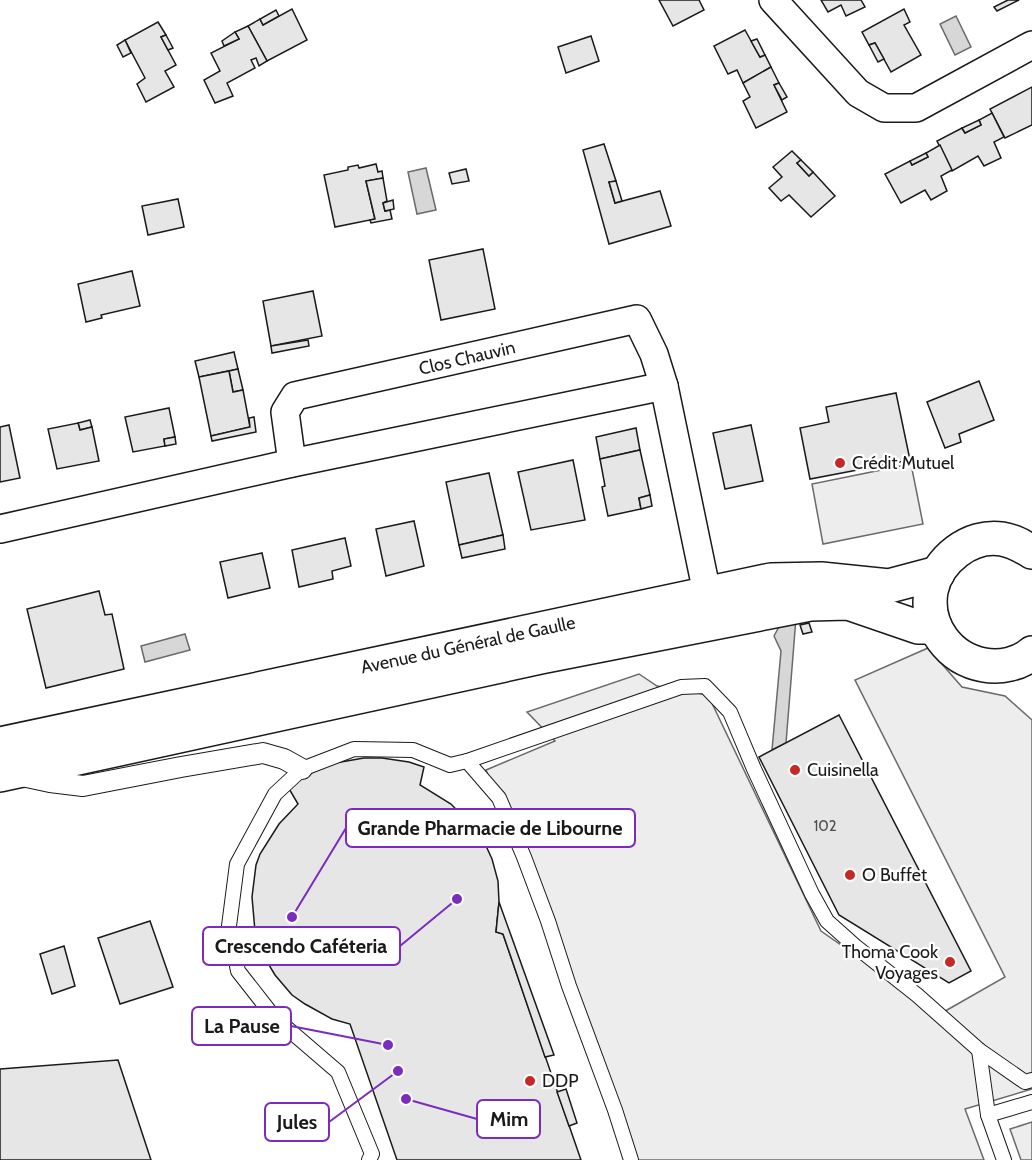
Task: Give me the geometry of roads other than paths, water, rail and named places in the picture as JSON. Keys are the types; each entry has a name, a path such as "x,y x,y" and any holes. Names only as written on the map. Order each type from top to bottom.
{"main road":[{"path":"1032,552 1018,544 1000,539 982,540 964,546 949,558 938,573 931,590 930,608 935,627 944,642 957,655 973,663 991,666 1011,664 1032,653"},
{"name":"Avenue du Général de Gaulle","path":"2,764 707,593 771,580 821,579 889,586 938,573"},
{"name":"Avenue du Général de Gaulle","path":"2,764 810,604 848,603 918,627 935,627"}],"street":[{"path":"773,0 858,93 884,108 916,108 1032,45"},
{"name":"Clos Chauvin","path":"292,463 285,412 295,396 637,319 654,354 664,386 707,593"},
{"path":"0,529 292,463 664,386"},
{"path":"2,764 50,782 82,786 263,753 284,759 302,770"}],"lane":[{"path":"369,1160 372,1154 339,1072 274,1017 238,971 229,926 237,864 275,794 302,770 354,749 413,750 450,765 681,687 705,686 730,712 812,894 827,921 918,995 979,1050 1024,1082 1032,1080"},
{"path":"467,761 499,798 524,857 631,1160"},
{"path":"979,1050 988,1115 1004,1160"},
{"path":"988,1115 1032,1102"}],"place":[{"name":"Crédit Mutuel","path":"840,463"},
{"name":"Cuisinella","path":"795,770"},
{"name":"O Buffet","path":"850,875"},
{"name":"Crescendo Caféteria","path":"457,899"},
{"name":"Grande Pharmacie de Libourne","path":"292,917"},
{"name":"Thoma Cook Voyages","path":"950,962"},
{"name":"La Pause","path":"388,1045"},
{"name":"Jules","path":"398,1071"},
{"name":"DDP","path":"530,1081"},
{"name":"Mim","path":"406,1099"}]}
